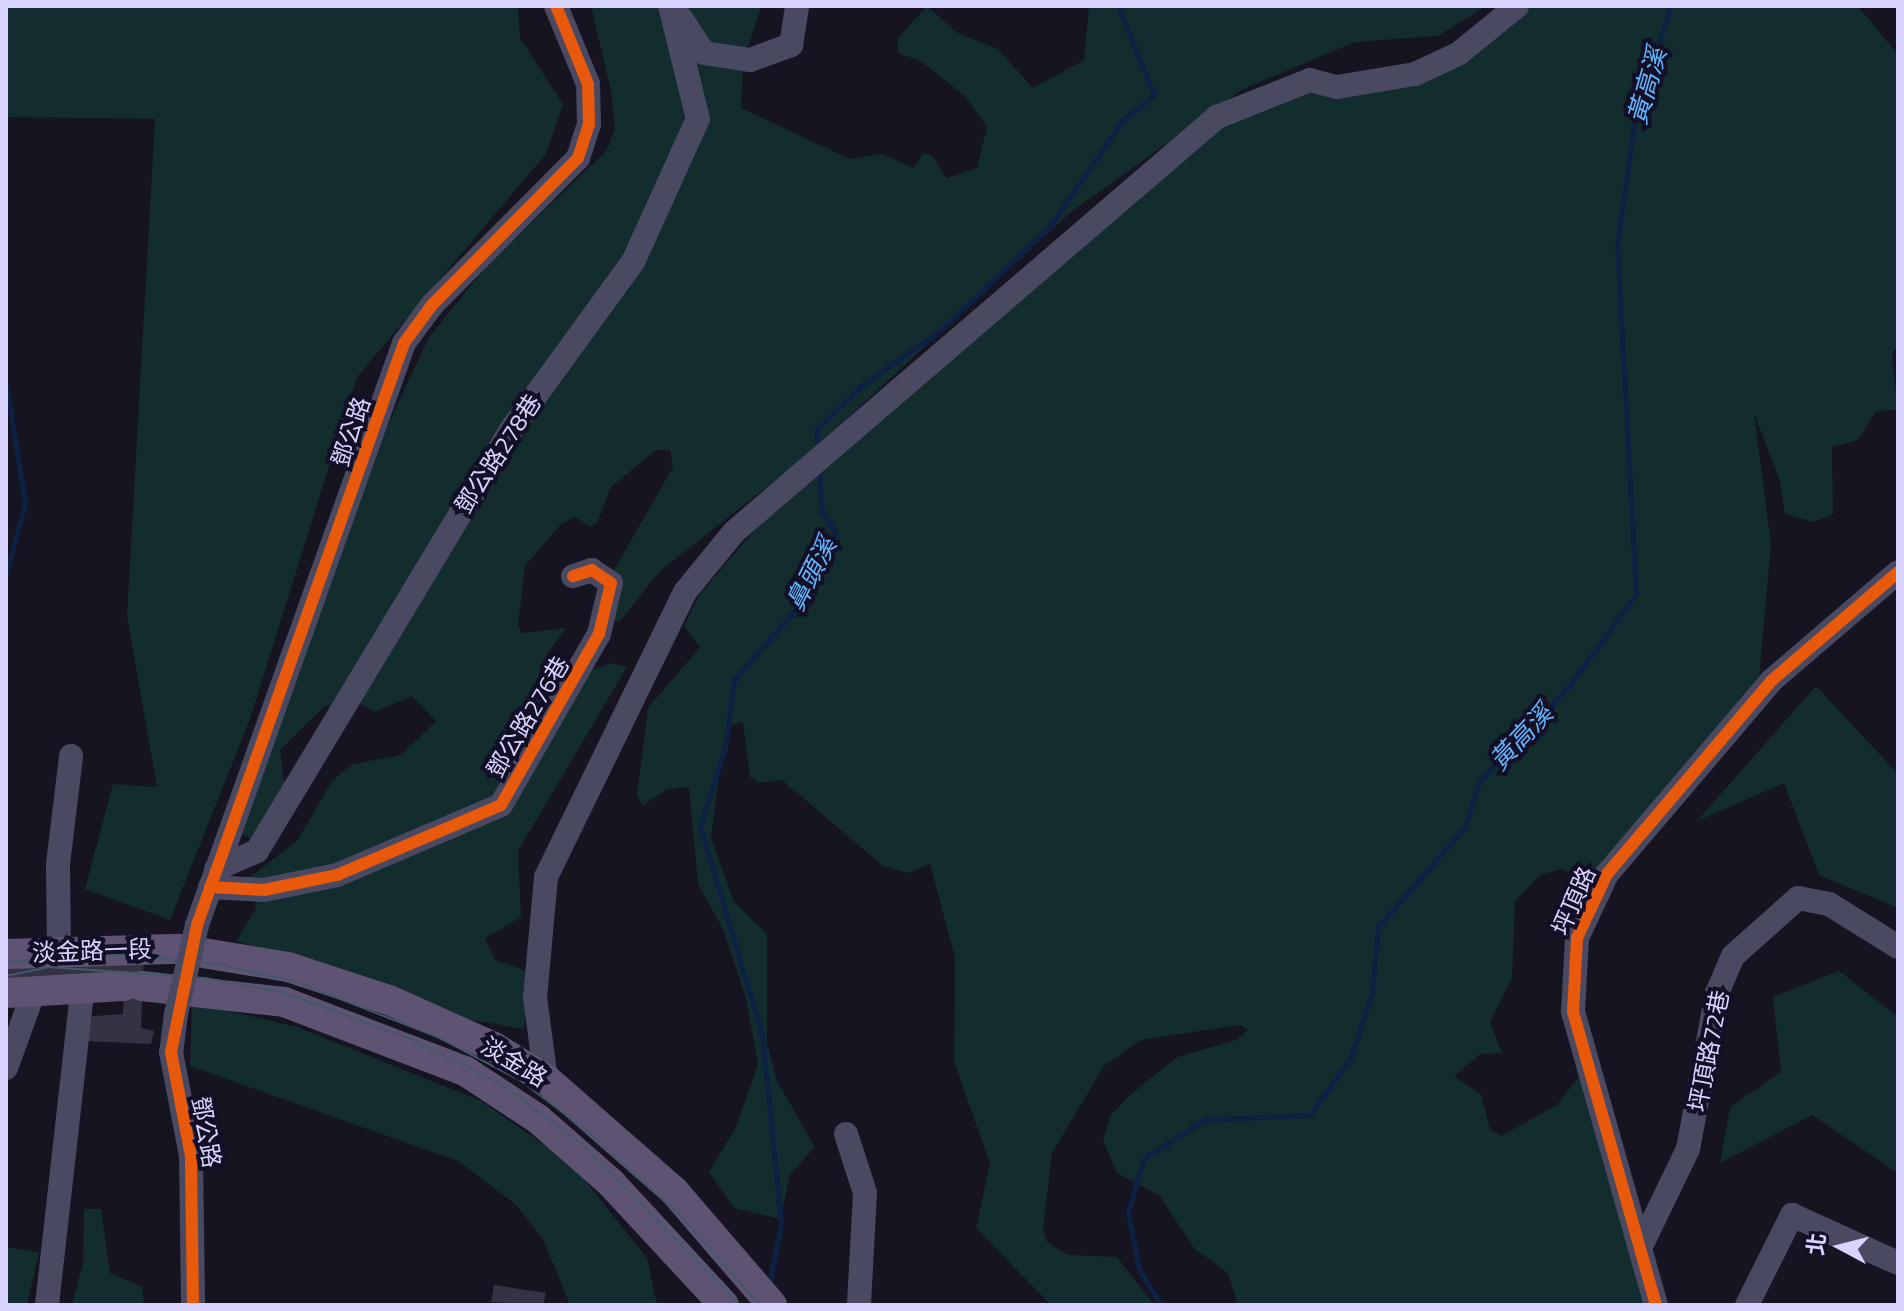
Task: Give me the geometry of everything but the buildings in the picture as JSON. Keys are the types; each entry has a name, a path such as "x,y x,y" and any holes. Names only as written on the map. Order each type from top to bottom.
{"main road":[{"name":"淡金路","path":"188,937 389,1000 546,1079 674,1191 766,1298"},
{"name":"淡金路一段","path":"6,954 188,937"},
{"name":"淡金路一段","path":"20,992 83,986 153,993"},
{"name":"淡金路","path":"153,993 284,1002 465,1071 538,1119 611,1183 724,1305"}],"street":[{"name":"鄧公路","path":"193,1305 191,1156 171,1052 153,993 188,937 213,878 404,343 432,305 578,158 589,124 588,84 556,6"},
{"name":"鄧公路278巷","path":"213,878 257,851 510,431 633,262 698,119 672,6"},
{"path":"672,6 704,53 750,60 791,45 797,6"},
{"path":"546,1079 535,998 546,877 685,592 734,532 1217,117 1310,80 1337,87 1415,74 1458,54 1517,6"},
{"name":"鄧公路276巷","path":"213,878 264,890 337,875 501,805 599,634 611,583 592,570 573,576"},
{"name":"坪頂路","path":"1656,1305 1643,1242 1573,1012 1577,938 1607,874 1771,681 1898,572"},
{"path":"59,949 58,864 71,756"},
{"name":"坪頂路72巷","path":"1643,1242 1688,1149 1717,993 1733,956 1798,898 1829,904 1898,947"},
{"path":"47,1305 83,986"},
{"path":"6,1068 20,992"},
{"path":"846,1134 865,1193 859,1305"},
{"path":"1747,1305 1792,1215 1898,1263"}],"green space":[{"path":"6,6 518,6 520,38 563,104 546,154 357,377 250,719 170,920 85,889 113,784 157,787 127,616 155,119 6,117"},
{"path":"591,6 761,6 743,64 741,108 850,159 882,154 914,168 923,153 931,155 947,178 977,168 987,127 966,97 921,61 898,53 898,38 927,6 958,33 998,49 1033,88 1084,60 1089,6 1486,6 1438,36 1355,42 1243,89 1071,212 805,457 660,571 619,622 611,620 610,577 673,467 670,450 656,450 611,487 597,523 590,527 575,517 561,524 525,566 518,626 522,633 566,628 548,653 558,682 611,663 627,667 518,851 521,917 485,938 495,960 530,972 524,1029 471,1020 380,983 236,941 256,908 250,877 297,841 332,781 353,764 401,755 436,721 412,696 374,712 355,700 325,706 280,750 285,788 259,842 239,833 387,427 429,337 486,267 607,150 615,128 611,91"},
{"path":"1512,6 1858,6 1898,55 1898,343 1892,356 1898,409 1876,412 1858,440 1832,447 1833,514 1814,522 1785,514 1780,481 1754,413 1771,544 1759,678 1595,889 1562,869 1540,875 1515,901 1512,978 1490,1022 1502,1053 1480,1054 1454,1077 1481,1094 1490,1129 1501,1136 1557,1105 1580,1075 1646,1305 1238,1305 1228,1273 1194,1248 1159,1195 1117,1173 1103,1140 1111,1115 1129,1096 1177,1057 1236,1040 1248,1029 1239,1025 1141,1040 1104,1066 1052,1153 1043,1229 1047,1242 1068,1255 1117,1257 1154,1305 1051,1305 976,1228 990,1164 954,1061 955,958 930,864 907,873 883,866 782,780 759,783 750,777 743,722 733,724 723,744 711,838 734,902 767,934 767,1044 777,1081 815,1147 790,1175 780,1219 734,1208 709,1172 736,1127 758,1064 746,998 723,929 698,884 689,787 667,789 642,806 637,795 648,708 700,647 684,626 700,594 814,460 1244,106 1438,56"},
{"path":"1816,686 1898,774 1898,908 1819,875 1784,783 1697,821"},
{"path":"1839,971 1898,1017 1898,1173 1812,1115 1720,1163 1730,1107 1781,1072 1773,997"},
{"path":"192,1002 297,1027 481,1101 572,1164 647,1258 657,1305 570,1305 543,1239 515,1204 458,1161 190,1066"},
{"path":"84,1209 101,1209 110,1273 142,1287 144,1305 72,1305 83,1263"},
{"path":"6,1247 39,1252 27,1305 6,1305"}],"waterway":[{"name":"鼻頭溪","path":"818,449 816,430 861,386 938,332 1051,225 1122,121 1154,95 1118,6"},
{"name":"黃高溪","path":"1161,1305 1139,1269 1128,1212 1144,1158 1204,1120 1310,1115 1351,1057 1372,992 1378,927 1465,827 1479,782 1570,685 1636,594 1617,245 1636,111 1671,6"},
{"path":"6,383 25,503 6,574"},
{"name":"鼻頭溪","path":"769,1285 781,1223 762,1034 700,826 725,748 734,680 802,602 836,533 822,512 819,471"}],"tram line":[{"path":"6,962 115,954 216,964 297,982 440,1038 521,1081 587,1131 678,1213 760,1305"},
{"path":"6,976 49,967 205,978 285,993 416,1041 502,1085 581,1143 740,1305"}],"cycle path":[{"path":"193,1305 191,1156 171,1052 197,925 404,343 432,305 578,158 589,124 588,84 556,6"},
{"path":"210,887 264,890 337,875 501,805 599,634 611,583 592,570 573,576"},
{"path":"1656,1305 1573,1012 1577,938 1607,874 1771,681 1898,572"}]}
